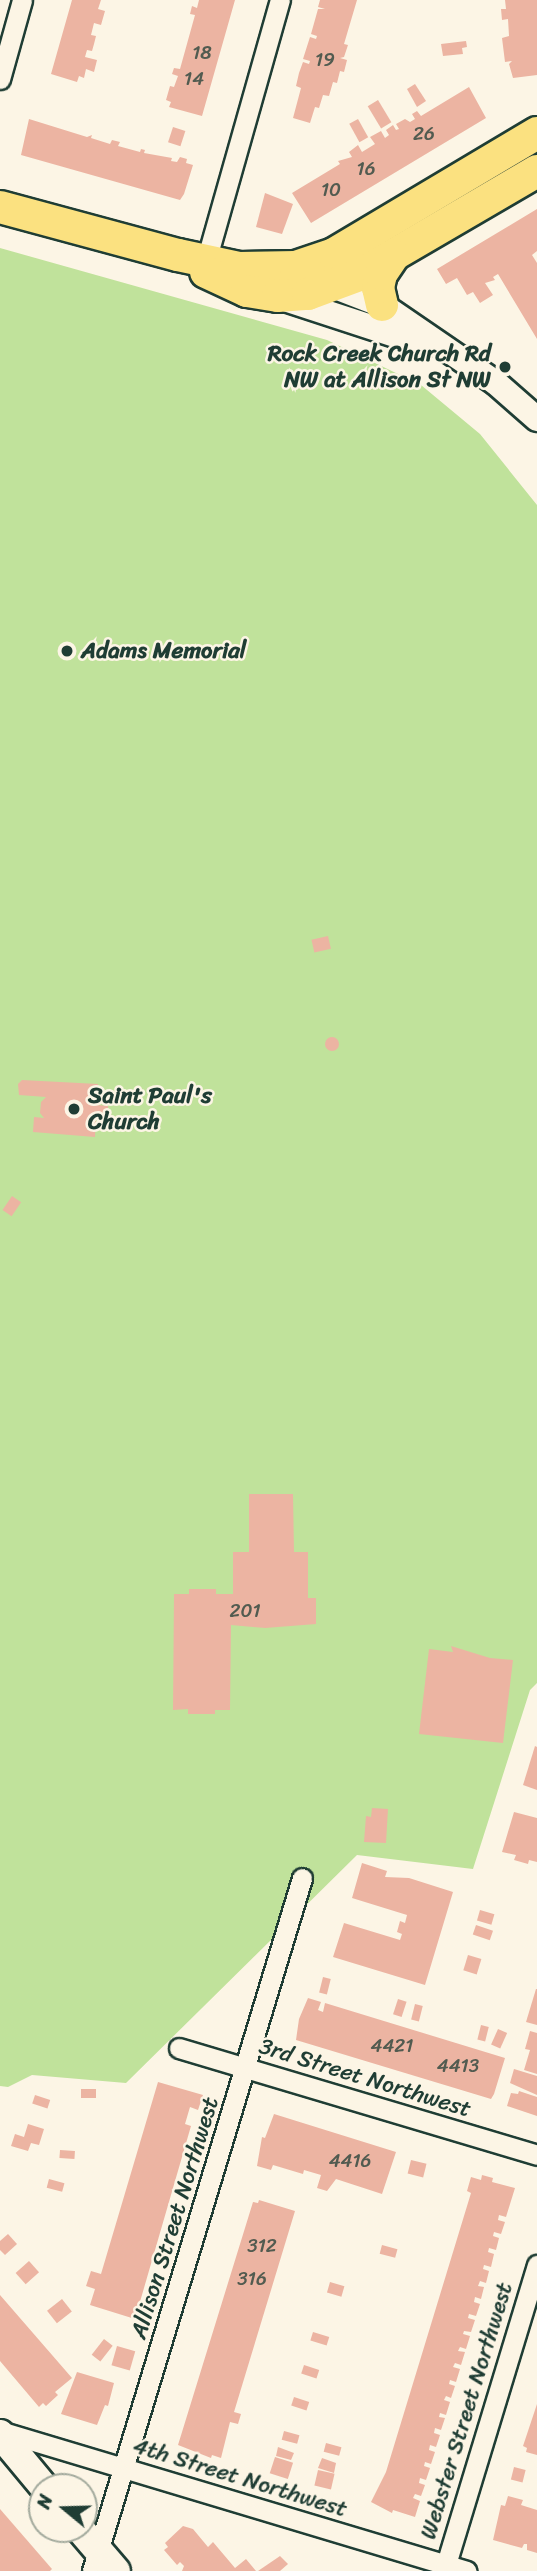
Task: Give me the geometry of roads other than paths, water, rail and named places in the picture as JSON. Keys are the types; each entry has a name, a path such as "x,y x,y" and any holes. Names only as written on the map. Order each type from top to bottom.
{"main road":[{"path":"0,207 196,262 260,270 296,267 334,254 537,133"},
{"path":"500,191 537,160"},
{"path":"196,262 222,282 247,291 278,296 309,293 334,285 393,256 537,171"},
{"path":"382,306 378,288 381,274 393,256"},
{"path":"0,2433 33,2473"},
{"path":"89,2543 102,2564"}],"street":[{"path":"0,79 22,0"},
{"path":"196,262 280,0"},
{"path":"260,270 334,285 382,306 496,383 537,419"},
{"path":"278,296 415,341 457,358"},
{"name":"Allison Street Northwest","path":"102,2564 125,2468 300,1885"},
{"name":"3rd Street Northwest","path":"179,2048 537,2155"},
{"name":"Webster Street Northwest","path":"445,2568 537,2265"},
{"name":"4th Street Northwest","path":"0,2433 125,2468 445,2568 466,2571"}],"place":[{"name":"Rock Creek Church Rd NW at Allison St NW","path":"505,367"},
{"name":"Adams Memorial","path":"67,651"},
{"name":"Saint Paul's Church","path":"74,1109"}]}
